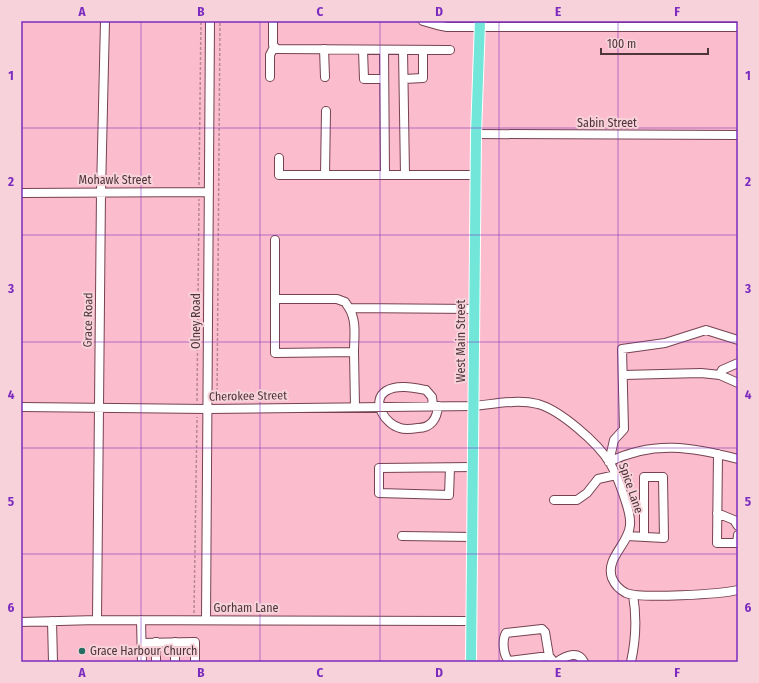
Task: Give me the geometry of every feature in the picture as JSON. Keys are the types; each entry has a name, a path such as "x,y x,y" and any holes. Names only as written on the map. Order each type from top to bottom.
{"main road":[{"name":"West Main Street","path":"471,662 476,134 479,24"}],"street":[{"name":"Grace Road","path":"97,620 101,192 105,21"},
{"name":"Olney Road","path":"206,620 210,21"},
{"path":"270,77 270,55 274,47 273,21"},
{"path":"423,21 437,26 463,27 479,24 738,28"},
{"path":"274,47 277,49 450,50"},
{"path":"324,49 324,77"},
{"path":"364,50 364,79 384,79"},
{"path":"384,50 385,175"},
{"path":"404,50 405,175"},
{"path":"404,79 423,78 423,50"},
{"path":"325,175 326,111"},
{"name":"Sabin Street","path":"476,134 738,135"},
{"path":"279,158 279,175 476,175"},
{"name":"Mohawk Street","path":"21,193 209,192"},
{"path":"275,240 275,353 354,352"},
{"path":"275,299 337,299 344,302 349,308 353,314 354,324 354,407"},
{"path":"349,308 474,310"},
{"path":"609,462 614,440 624,429 622,349 665,343 706,330 738,340"},
{"path":"720,374 722,370 738,363"},
{"path":"623,374 720,374 738,382"},
{"path":"395,388 426,390 432,397 436,406 435,420 424,428 399,428 385,419 380,407 381,396 387,391 395,388"},
{"name":"Spice Lane","path":"474,406 517,402 538,404 549,408 560,415 585,436 609,462 616,475 629,512 630,526 627,536 613,560 611,573 615,584 620,589 633,595"},
{"name":"Cherokee Street","path":"21,407 217,409 474,406"},
{"path":"609,462 628,453 659,448 686,448 738,459"},
{"path":"718,454 717,543 737,543 738,535"},
{"path":"450,468 449,494 379,493 379,468 450,468 473,468"},
{"path":"554,500 577,500 587,494 598,479 616,475"},
{"path":"627,536 644,537 664,538 663,477 644,477 644,537"},
{"path":"717,513 734,520 738,526"},
{"path":"402,536 472,537"},
{"path":"631,662 636,630 633,595 710,594 738,590"},
{"name":"Gorham Lane","path":"21,622 97,620 471,620"},
{"path":"142,620 142,662"},
{"path":"52,621 53,662"},
{"path":"542,629 545,632 552,659 509,661 506,658 503,637 506,633 542,629"},
{"path":"142,642 195,642 195,662"},
{"path":"156,642 156,662"},
{"path":"175,642 175,662"},
{"path":"557,662 564,656 574,654 582,658 584,662"}],"path":[{"path":"194,620 201,21"},
{"path":"217,409 220,21"}],"place":[{"name":"Grace Harbour Church","path":"82,651"}]}
